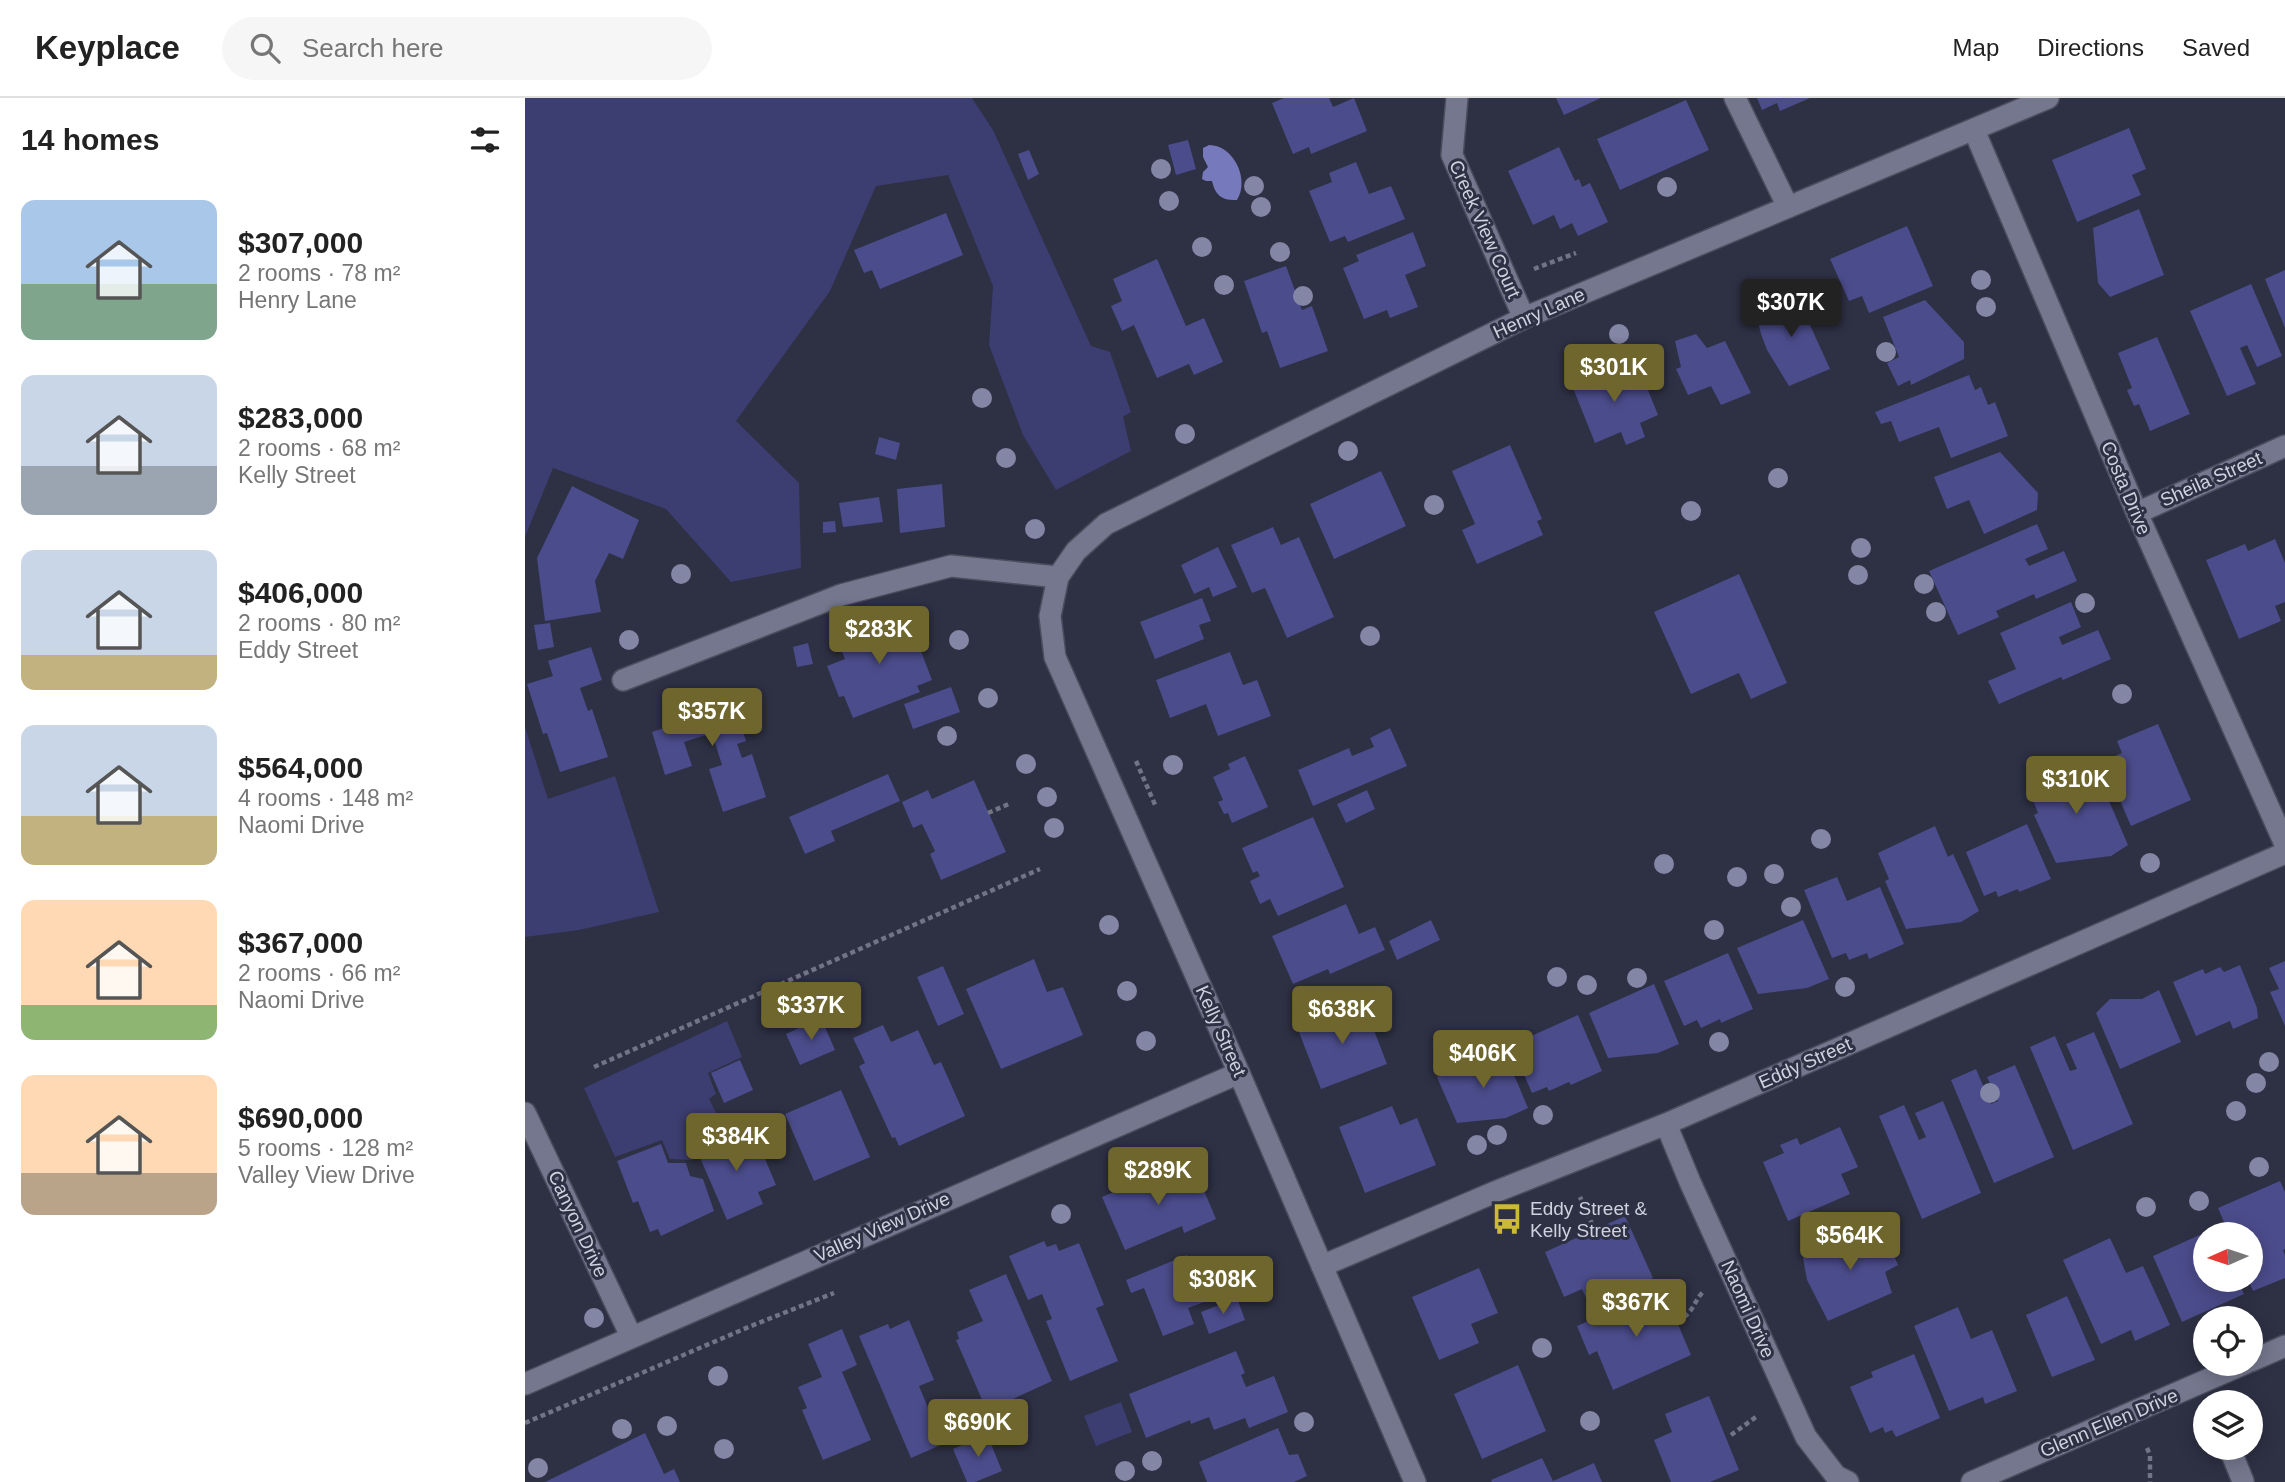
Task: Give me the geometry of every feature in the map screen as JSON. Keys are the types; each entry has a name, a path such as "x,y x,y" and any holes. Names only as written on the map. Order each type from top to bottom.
{"street":[{"name":"Creek View Court","path":"1457,98 1452,155 1524,318"},
{"path":"1735,98 1788,207"},
{"name":"Henry Lane","path":"1058,577 1076,551 1106,524 1524,318 2048,98"},
{"name":"Costa Drive","path":"1974,130 2137,513 2285,844"},
{"name":"Sheila Street","path":"2137,513 2285,446"},
{"path":"623,680 841,595 951,566 1058,577"},
{"name":"Kelly Street","path":"1058,577 1050,616 1055,657 1239,1073 1415,1482"},
{"name":"Eddy Street","path":"1322,1266 1495,1192 1666,1124 2285,853"},
{"name":"Valley View Drive","path":"525,1384 1239,1073"},
{"name":"Canyon Drive","path":"525,1113 631,1336"},
{"name":"Naomi Drive","path":"1666,1124 1806,1437 1836,1476 1848,1482"},
{"path":"2263,1356 2285,1346"},
{"name":"Glenn Ellen Drive","path":"2208,1390 2228,1376"},
{"name":"Glenn Ellen Drive","path":"1972,1482 2193,1397"},
{"path":"2234,1460 2243,1481"}],"path":[{"path":"1530,271 1576,253"},
{"path":"988,813 1011,803"},
{"path":"594,1067 1040,869"},
{"path":"1580,1197 1592,1224"},
{"path":"1684,1317 1691,1312 1703,1292"},
{"path":"525,1423 834,1293"},
{"path":"1731,1435 1756,1417"},
{"path":"2147,1448 2150,1455 2150,1482"}],"shaded area":[{"path":"525,98 972,98 993,130 1091,346 1110,352 1131,412 1123,417 1131,451 1056,490 1023,435 989,345 993,286 948,175 876,186 830,291 736,421 799,483 801,568 731,582 666,509 553,468 525,537"},
{"path":"525,727 548,799 615,776 659,912 579,930 525,937"},
{"path":"727,1021 742,1057 708,1073 716,1094 709,1099 725,1130 688,1148 693,1160 670,1159 662,1140 615,1157 584,1088"},
{"path":"1121,1402 1132,1432 1096,1446 1084,1416"}],"water":[{"path":"1209,145 1226,151 1237,165 1242,183 1237,200 1223,198 1215,190 1212,181 1202,179 1203,172 1208,167 1203,157 1203,148"}],"building":[{"path":"1284,98 1329,98 1333,107 1354,98 1367,131 1311,154 1309,147 1293,154 1272,103"},
{"path":"1556,98 1601,98 1564,115"},
{"path":"1757,98 1810,98 1780,111 1777,103 1762,110"},
{"path":"1686,100 1709,150 1620,190 1597,139"},
{"path":"2129,128 2146,169 2132,175 2141,195 2077,222 2052,160"},
{"path":"1188,140 1196,169 1176,175 1168,145"},
{"path":"1559,147 1575,181 1579,179 1582,187 1590,183 1608,222 1578,236 1572,223 1560,229 1554,215 1533,225 1508,171"},
{"path":"1029,150 1039,174 1028,180 1018,154"},
{"path":"1356,162 1369,194 1391,186 1405,219 1348,242 1345,236 1330,242 1309,191 1332,182 1329,173"},
{"path":"2139,209 2164,275 2110,297 2098,283 2093,228"},
{"path":"946,213 963,255 880,289 872,270 864,273 854,250"},
{"path":"1907,226 1933,286 1869,313 1862,296 1849,301 1830,259"},
{"path":"1413,232 1426,266 1405,275 1418,307 1390,318 1387,310 1364,319 1343,268 1359,261 1356,255"},
{"path":"1157,259 1186,326 1204,318 1223,362 1194,375 1189,364 1157,378 1134,325 1122,331 1111,306 1122,301 1113,279"},
{"path":"1286,266 1302,310 1312,306 1328,351 1280,368 1267,331 1262,333 1244,281"},
{"path":"2285,270 2285,328 2265,279"},
{"path":"2251,284 2282,356 2257,367 2247,345 2240,348 2256,384 2227,396 2190,311"},
{"path":"1795,292 1830,369 1789,386 1767,350 1755,310 1776,296"},
{"path":"1925,300 1964,342 1964,359 1911,385 1910,380 1898,386 1887,363 1899,357 1883,317"},
{"path":"1696,334 1707,348 1725,341 1751,393 1721,405 1711,386 1688,395 1676,369 1681,367 1675,341"},
{"path":"2157,337 2190,414 2150,431 2139,404 2134,406 2127,390 2132,388 2118,353"},
{"path":"1595,368 1601,383 1639,368 1658,415 1640,423 1645,437 1626,445 1621,432 1595,443 1569,378"},
{"path":"1969,375 1975,390 1981,387 1988,405 1995,402 2008,436 1951,458 1939,427 1899,442 1891,421 1881,424 1875,412"},
{"path":"879,437 900,443 896,460 875,454"},
{"path":"1510,445 1542,519 1537,521 1543,535 1477,564 1462,530 1475,524 1452,471"},
{"path":"2000,452 2038,493 2037,510 1984,534 1969,500 1947,509 1934,477"},
{"path":"1381,471 1406,526 1334,559 1310,504"},
{"path":"942,484 945,527 900,533 897,489"},
{"path":"572,486 639,520 623,559 609,553 595,581 601,612 545,621 537,558"},
{"path":"879,497 883,522 843,527 839,503"},
{"path":"835,521 836,532 823,533 823,522"},
{"path":"2037,524 2048,549 2025,559 2029,566 2064,551 2077,581 2036,599 2034,594 1996,611 1999,617 1958,635 1929,571"},
{"path":"1273,527 1281,545 1299,537 1334,617 1287,638 1265,588 1252,593 1231,545"},
{"path":"2275,539 2285,563 2285,602 2275,606 2281,621 2239,639 2206,560 2245,544 2248,551"},
{"path":"1218,547 1237,587 1213,597 1209,587 1194,594 1181,565"},
{"path":"1739,574 1787,683 1751,699 1739,673 1691,694 1654,612"},
{"path":"1202,598 1211,621 1199,625 1204,639 1155,659 1140,622"},
{"path":"2071,602 2081,627 2059,637 2062,645 2098,630 2111,659 1999,704 1988,681 2016,669 2000,633"},
{"path":"895,614 899,625 909,620 932,680 917,686 920,692 853,718 844,696 839,697 827,666 845,659 836,637"},
{"path":"550,623 554,647 538,650 534,625"},
{"path":"808,643 813,664 797,667 793,647"},
{"path":"591,647 602,680 580,688 588,711 592,709 608,757 560,772 547,733 543,734 527,684 553,676 548,661"},
{"path":"1230,652 1243,685 1257,680 1271,716 1218,736 1206,704 1170,718 1156,680"},
{"path":"951,687 960,712 913,729 904,704"},
{"path":"729,689 746,741 737,744 742,758 752,754 766,797 723,812 709,769 722,765 712,733 684,742 692,766 665,775 652,732 673,725 668,710"},
{"path":"2158,724 2191,800 2131,826 2103,761 2122,753 2117,741"},
{"path":"1390,728 1407,766 1313,806 1298,770 1349,748 1352,756 1374,747 1370,738"},
{"path":"1245,756 1268,807 1232,823 1228,813 1224,814 1218,802 1223,800 1213,777 1230,769 1228,764"},
{"path":"2085,759 2098,791 2103,787 2128,845 2111,856 2056,863 2034,815 2038,813 2028,787"},
{"path":"888,774 900,801 831,831 835,841 805,854 789,817"},
{"path":"974,780 1006,852 941,880 930,854 935,851 922,824 913,828 902,802 928,790 932,799"},
{"path":"1367,790 1375,809 1346,823 1337,804"},
{"path":"1313,817 1344,887 1278,916 1270,899 1260,904 1250,881 1260,876 1257,871 1253,873 1242,848"},
{"path":"2027,824 2051,879 2019,892 2018,889 1998,897 1996,891 1984,896 1966,852"},
{"path":"1935,826 1948,857 1953,854 1979,911 1961,922 1906,929 1885,881 1889,879 1878,853"},
{"path":"1837,877 1847,901 1880,887 1904,944 1869,959 1867,953 1849,960 1846,953 1832,958 1804,890"},
{"path":"1346,904 1359,934 1375,927 1385,950 1330,974 1328,969 1293,984 1272,936"},
{"path":"1431,920 1440,940 1397,960 1389,941"},
{"path":"1803,920 1829,979 1807,988 1758,994 1737,948"},
{"path":"1728,953 1753,1009 1721,1023 1720,1019 1701,1028 1697,1020 1684,1026 1664,981"},
{"path":"1034,959 1047,992 1063,987 1083,1035 1001,1069 966,989"},
{"path":"2285,961 2285,1026 2270,992 2279,989 2269,968"},
{"path":"2240,965 2257,1008 2258,1018 2233,1029 2230,1021 2196,1036 2173,982 2203,969 2205,974 2220,967 2224,972"},
{"path":"943,966 964,1014 938,1026 917,977"},
{"path":"1654,984 1679,1044 1658,1053 1608,1058 1589,1013"},
{"path":"2159,990 2181,1042 2120,1069 2096,1013 2110,999 2142,999"},
{"path":"1363,1002 1387,1064 1321,1089 1297,1027"},
{"path":"1578,1015 1602,1071 1571,1085 1569,1082 1549,1091 1547,1087 1532,1093 1511,1045"},
{"path":"821,1018 835,1050 800,1065 786,1034"},
{"path":"883,1025 891,1042 918,1030 934,1065 941,1062 965,1116 899,1146 895,1137 892,1138 859,1066 865,1063 853,1038"},
{"path":"2094,1032 2133,1124 2073,1150 2030,1047 2055,1036 2070,1071 2077,1069 2066,1044"},
{"path":"1503,1049 1528,1108 1506,1118 1457,1123 1437,1077"},
{"path":"740,1060 753,1090 724,1103 711,1073"},
{"path":"2015,1065 2054,1157 1994,1183 1951,1080 1976,1069 1991,1104 1998,1101 1987,1077"},
{"path":"841,1090 870,1157 814,1181 785,1114"},
{"path":"1943,1101 1981,1193 1922,1219 1879,1116 1904,1105 1919,1140 1926,1137 1915,1113"},
{"path":"1392,1106 1400,1125 1417,1118 1436,1165 1365,1193 1339,1127"},
{"path":"1840,1127 1858,1167 1841,1174 1850,1194 1788,1221 1763,1162 1784,1153 1780,1145 1797,1138 1800,1145"},
{"path":"729,1132 734,1144 755,1135 776,1185 758,1192 763,1204 727,1220 695,1146"},
{"path":"661,1144 668,1163 686,1163 690,1176 703,1179 714,1211 661,1236 658,1229 650,1232 638,1201 633,1203 617,1161"},
{"path":"1181,1163 1193,1192 1203,1188 1216,1219 1184,1233 1182,1226 1125,1250 1102,1197"},
{"path":"2280,1181 2285,1192 2285,1278 2263,1287 2263,1222 2224,1222 2218,1208"},
{"path":"1625,1216 1653,1278 1590,1307 1582,1289 1564,1297 1545,1252"},
{"path":"1880,1225 1898,1265 1885,1272 1892,1293 1828,1321 1807,1280 1803,1258 1826,1244"},
{"path":"2110,1238 2126,1273 2143,1266 2170,1325 2135,1341 2131,1330 2101,1344 2063,1260"},
{"path":"2193,1238 2193,1292 2244,1294 2217,1306 2193,1306 2193,1317 2182,1322 2153,1256"},
{"path":"1044,1241 1047,1247 1056,1244 1059,1251 1079,1243 1104,1305 1096,1308 1118,1361 1070,1381 1046,1321 1052,1319 1042,1294 1028,1300 1009,1256"},
{"path":"1187,1255 1196,1278 1203,1277 1212,1299 1188,1308 1194,1324 1163,1336 1144,1288 1131,1293 1126,1280"},
{"path":"1479,1268 1498,1313 1471,1324 1479,1343 1439,1360 1412,1297"},
{"path":"1006,1274 1052,1381 987,1411 956,1340 959,1339 957,1332 983,1321 969,1290"},
{"path":"1663,1289 1691,1355 1613,1390 1597,1351 1589,1355 1577,1326"},
{"path":"2067,1296 2095,1360 2052,1377 2026,1315"},
{"path":"1237,1298 1245,1320 1209,1334 1201,1312"},
{"path":"1958,1307 1971,1339 1992,1330 2017,1391 1985,1404 1983,1397 1949,1411 1914,1326"},
{"path":"909,1320 934,1380 919,1386 943,1444 911,1458 859,1336 888,1324 890,1329"},
{"path":"842,1329 857,1365 842,1372 871,1440 823,1460 802,1410 807,1408 798,1387 822,1377 808,1344"},
{"path":"1236,1351 1245,1373 1241,1375 1246,1387 1274,1376 1288,1412 1249,1428 1245,1418 1214,1430 1209,1417 1191,1424 1190,1420 1146,1438 1129,1394"},
{"path":"1914,1354 1940,1418 1896,1437 1892,1430 1885,1433 1883,1427 1870,1433 1850,1387 1873,1377 1871,1372"},
{"path":"1518,1365 1546,1431 1482,1459 1454,1394"},
{"path":"1709,1396 1739,1470 1710,1482 1671,1482 1654,1440 1672,1432 1665,1414"},
{"path":"1278,1428 1289,1455 1298,1454 1307,1476 1294,1482 1207,1482 1199,1462"},
{"path":"645,1433 664,1474 674,1469 680,1482 545,1482"},
{"path":"987,1434 1002,1471 975,1482 967,1482 953,1449"},
{"path":"1542,1458 1553,1481 1594,1463 1602,1482 1491,1480"}],"place":[{"name":"Eddy Street & Kelly Street","path":"1507,1219"}]}
